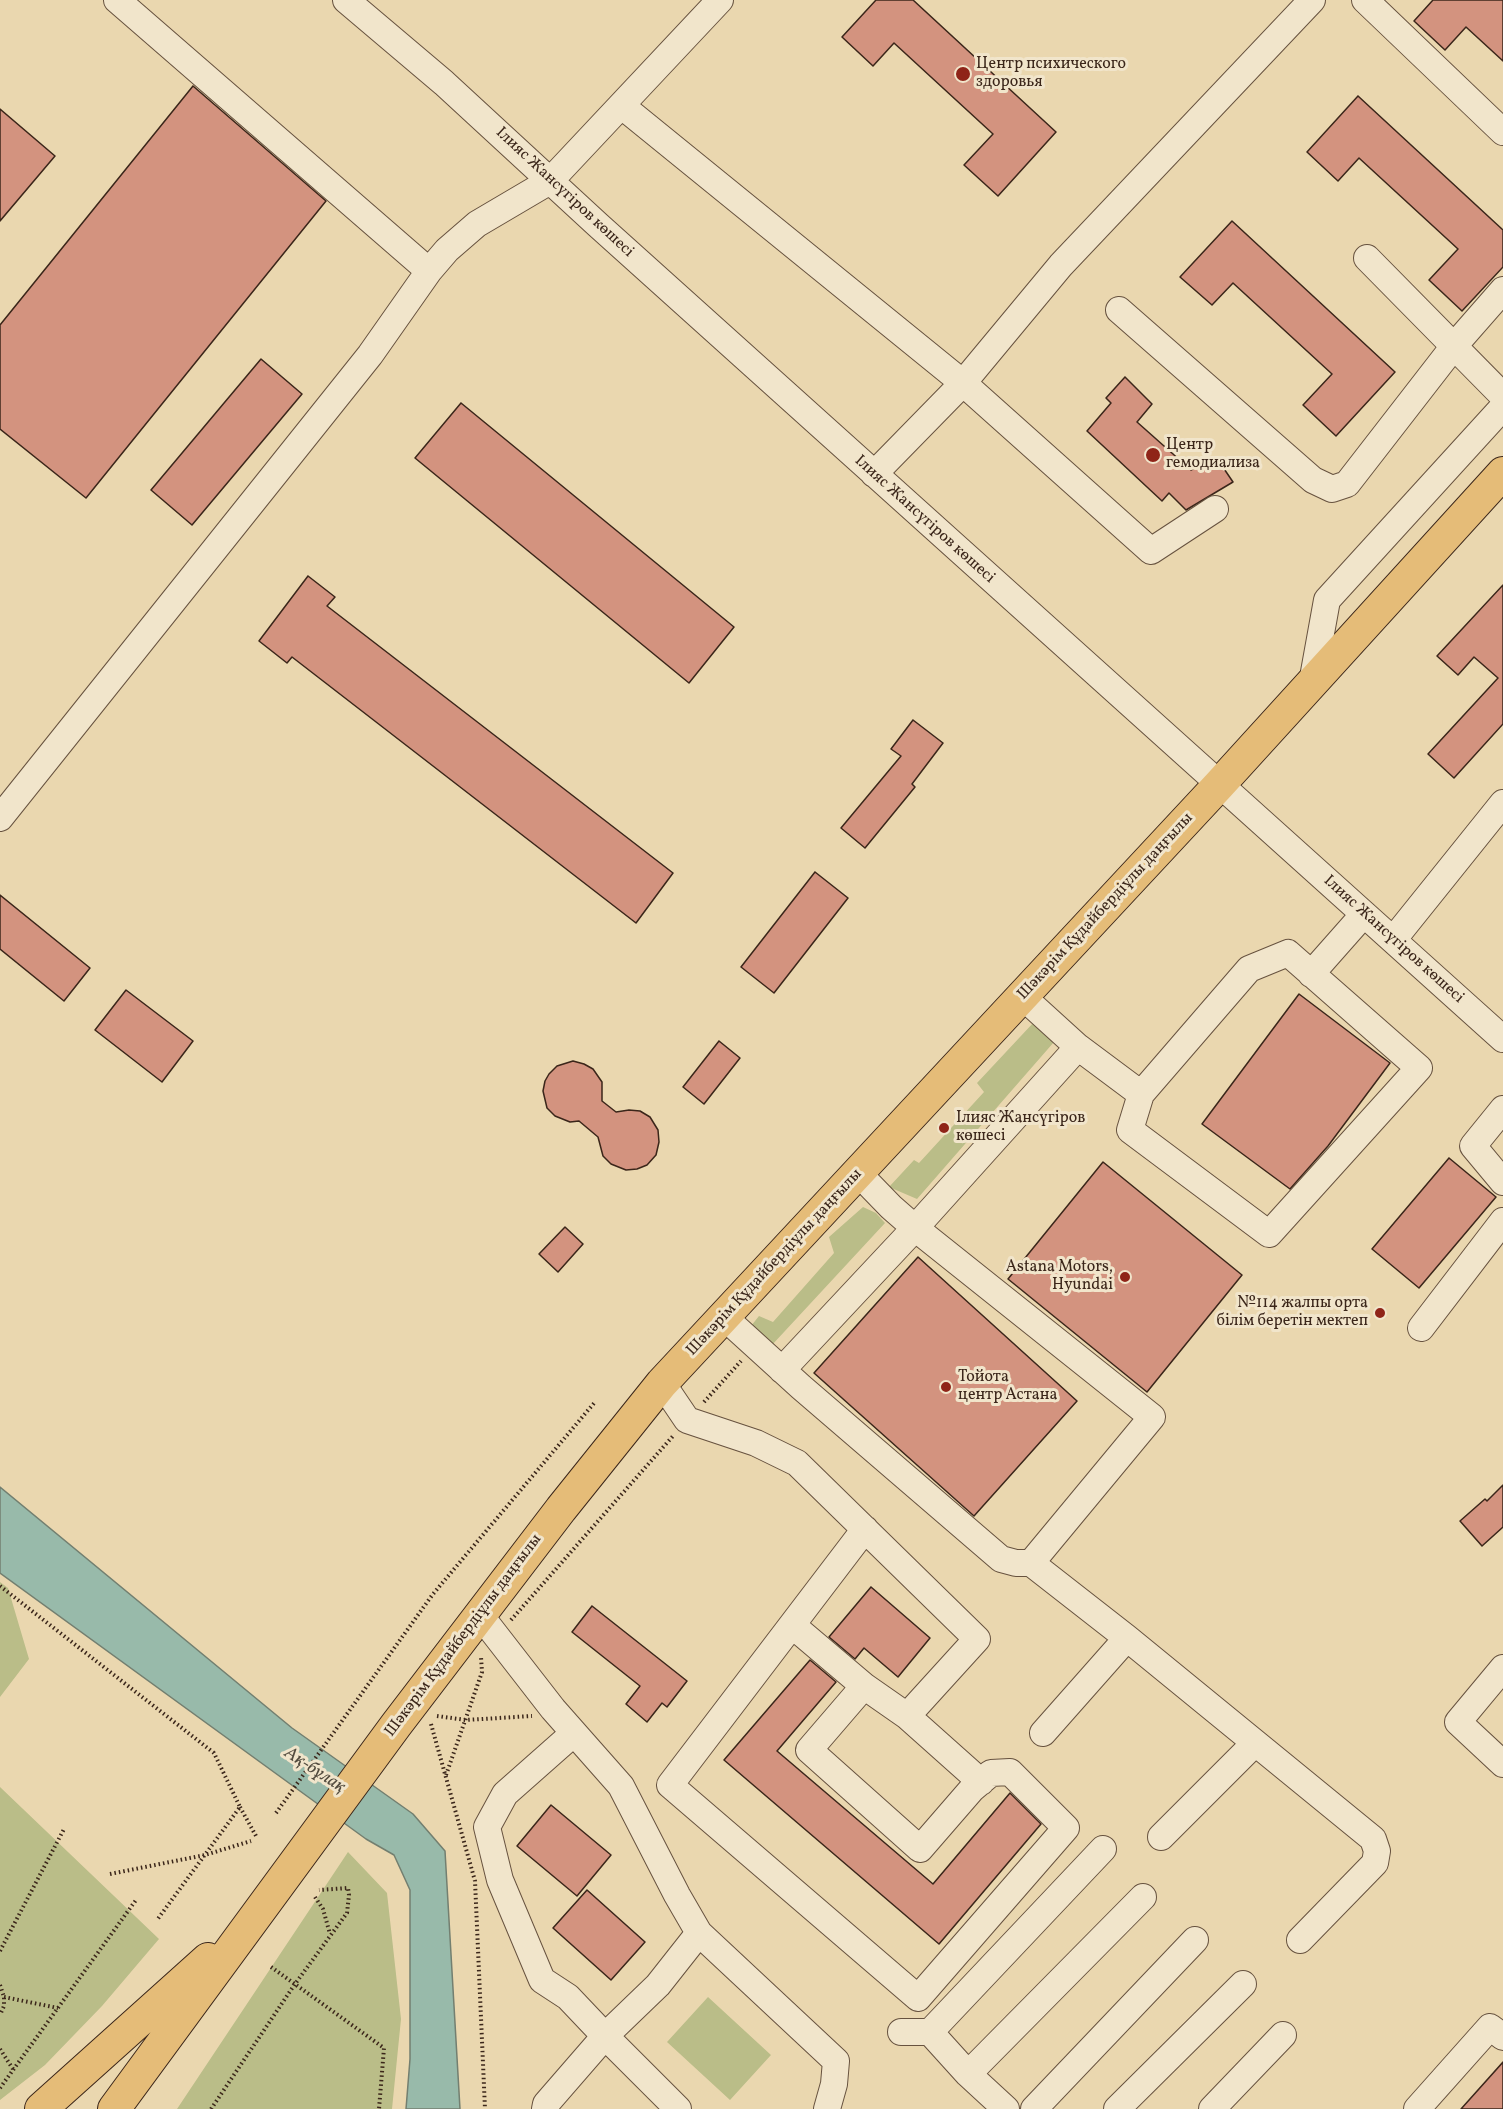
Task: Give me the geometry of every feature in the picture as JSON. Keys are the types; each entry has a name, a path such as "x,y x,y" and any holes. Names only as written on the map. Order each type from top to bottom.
{"main road":[{"name":"Шәкәрім Құдайбердіұлы даңғылы","path":"114,2109 396,1725 488,1625 561,1509 662,1383 1219,785 1503,473"},
{"path":"41,2109 249,1923"},
{"path":"139,2109 176,2027"}],"street":[{"path":"117,0 429,271"},
{"name":"Ілияс Жансүгіров көшесі","path":"346,0 444,82 874,474 1503,1039"},
{"path":"0,818 370,355 429,271 447,250 477,224 550,181 720,0"},
{"path":"1365,0 1503,132"},
{"path":"874,474 963,383 1061,265 1297,5"},
{"path":"622,105 963,383 1151,551 1215,509"},
{"path":"1367,258 1503,396"},
{"path":"1119,310 1313,480 1332,489 1347,484 1454,346 1503,290"},
{"path":"1312,683 1327,600 1503,407"},
{"path":"1393,940 1503,803"},
{"path":"1311,974 1364,914"},
{"path":"1288,953 1419,1068 1269,1234 1130,1130 1141,1094 1249,969 1288,953"},
{"path":"1023,997 1078,1047 1141,1094"},
{"path":"782,1370 915,1228 1078,1047"},
{"path":"1503,1109 1473,1146 1503,1182"},
{"path":"858,1173 915,1228 1152,1418 1030,1563"},
{"path":"1421,1328 1503,1221"},
{"path":"724,1317 1001,1560 1030,1563 1127,1638 1373,1839 1377,1851 1375,1863 1300,1940"},
{"path":"662,1383 687,1420 756,1443 797,1462 977,1639 907,1716"},
{"path":"864,1686 809,1750 920,1849 972,1789 991,1773 1010,1772 1066,1828 918,1998 670,1785 865,1529"},
{"path":"488,1625 566,1723 621,1786 699,1933 836,2061 834,2084 827,2109"},
{"path":"792,1625 864,1686 907,1716 981,1782"},
{"path":"1043,1733 1127,1638"},
{"path":"1503,1668 1458,1722 1503,1764"},
{"path":"566,1723 505,1794 487,1827 500,1881 542,1980 568,1997 604,2037 678,2109"},
{"path":"1161,1837 1254,1744"},
{"path":"901,2032 930,2032 1103,1849"},
{"path":"968,2074 1143,1897"},
{"path":"545,2109 546,2104 604,2037 658,1985 699,1933"},
{"path":"1034,2109 1195,1940"},
{"path":"1117,2109 1243,1984"},
{"path":"1417,2109 1490,2027 1503,2037"},
{"path":"930,2032 968,2074 1006,2109"},
{"path":"1212,2109 1283,2035"}],"path":[{"path":"488,1625 687,1420 755,1345"},
{"path":"276,1813 434,1594 595,1402"},
{"path":"0,1586 214,1753 256,1836"},
{"path":"446,1776 482,1672 481,1657"},
{"path":"437,1716 466,1720 566,1723"},
{"path":"431,1724 475,1881 485,2109"},
{"path":"157,1920 240,1807"},
{"path":"0,1951 64,1829"},
{"path":"110,1874 204,1855 251,1842"},
{"path":"211,2109 295,1984 347,1913 348,1888 319,1890"},
{"path":"315,1897 323,1909 330,1935"},
{"path":"0,2088 136,1900"},
{"path":"271,1967 384,2048 379,2109"},
{"path":"0,1985 4,1997 4,2006 0,2015"},
{"path":"4,1997 58,2008"},
{"path":"0,2049 13,2069"}],"green space":[{"path":"1034,1022 1054,1042 917,1199 889,1187 914,1160 919,1163 984,1092 977,1083"},
{"path":"863,1207 876,1213 885,1223 772,1345 751,1326 759,1316 773,1322 834,1253 829,1237"},
{"path":"0,1582 8,1588 29,1659 0,1697"},
{"path":"0,1787 159,1939 102,2006 45,2065 0,2100"},
{"path":"348,1852 387,1893 401,2019 392,2109 177,2109"},
{"path":"708,1997 771,2055 730,2100 667,2042"}],"water":[{"name":"Ақ-бұлақ","path":"0,1487 292,1728 413,1814 445,1851 460,2109 406,2109 410,2059 410,1890 394,1855 366,1839 0,1573"}],"building":[{"path":"876,0 913,0 1056,132 998,196 964,165 993,134 894,43 873,66 842,37"},
{"path":"1433,0 1503,0 1503,61 1466,27 1445,50 1414,21"},
{"path":"193,86 326,201 86,498 0,429 0,325"},
{"path":"1358,96 1503,230 1503,267 1462,311 1429,280 1458,249 1359,158 1338,181 1307,152"},
{"path":"0,109 55,156 0,221"},
{"path":"1232,221 1395,372 1336,436 1303,405 1332,374 1233,283 1212,305 1180,277"},
{"path":"261,359 302,394 192,525 151,490"},
{"path":"1125,377 1152,404 1137,422 1191,470 1216,457 1233,482 1186,510 1169,493 1162,501 1087,431 1111,403 1106,398"},
{"path":"461,403 734,627 689,683 415,458"},
{"path":"308,576 335,597 327,606 673,873 636,923 292,657 287,663 259,641"},
{"path":"1503,585 1503,724 1454,778 1428,754 1498,678 1474,657 1458,675 1437,656"},
{"path":"913,720 943,743 912,784 915,787 865,848 841,828 901,756 891,749"},
{"path":"815,872 848,898 774,993 741,967"},
{"path":"0,895 90,968 64,1001 0,949"},
{"path":"126,990 193,1041 162,1082 95,1030"},
{"path":"1299,994 1390,1063 1328,1146 1290,1189 1202,1124"},
{"path":"719,1041 740,1058 704,1104 683,1087"},
{"path":"573,1061 593,1069 602,1082 602,1101 616,1112 640,1111 650,1117 658,1130 659,1142 656,1155 647,1165 626,1170 611,1164 603,1156 598,1137 579,1121 570,1122 555,1116 547,1108 543,1091 545,1081 557,1066"},
{"path":"1449,1158 1496,1197 1419,1288 1372,1249"},
{"name":"Astana Motors, Hyundai","path":"1103,1162 1242,1275 1147,1392 1008,1279"},
{"path":"565,1227 583,1244 558,1272 539,1254"},
{"name":"Тойота центр Астана","path":"918,1257 1077,1401 974,1516 814,1373"},
{"path":"1503,1485 1503,1527 1482,1546 1460,1521 1485,1499 1487,1501"},
{"path":"871,1587 930,1638 898,1677 864,1648 855,1659 829,1637"},
{"path":"592,1606 687,1681 667,1707 662,1703 647,1722 626,1704 640,1686 572,1632"},
{"path":"810,1660 836,1682 777,1751 933,1884 1010,1793 1041,1824 939,1944 724,1760"},
{"path":"551,1805 611,1855 577,1896 517,1846"},
{"path":"587,1890 645,1942 611,1980 553,1928"},
{"path":"1503,2062 1503,2109 1461,2109"}],"place":[{"name":"Центр психического здоровья","path":"963,74"},
{"name":"Центр гемодиализа","path":"1153,455"},
{"name":"Ілияс Жансүгіров көшесі","path":"944,1128"},
{"name":"Astana Motors, Hyundai","path":"1125,1277"},
{"name":"№114 жалпы орта білім беретін мектеп","path":"1380,1313"},
{"name":"Тойота центр Астана","path":"946,1387"}]}
